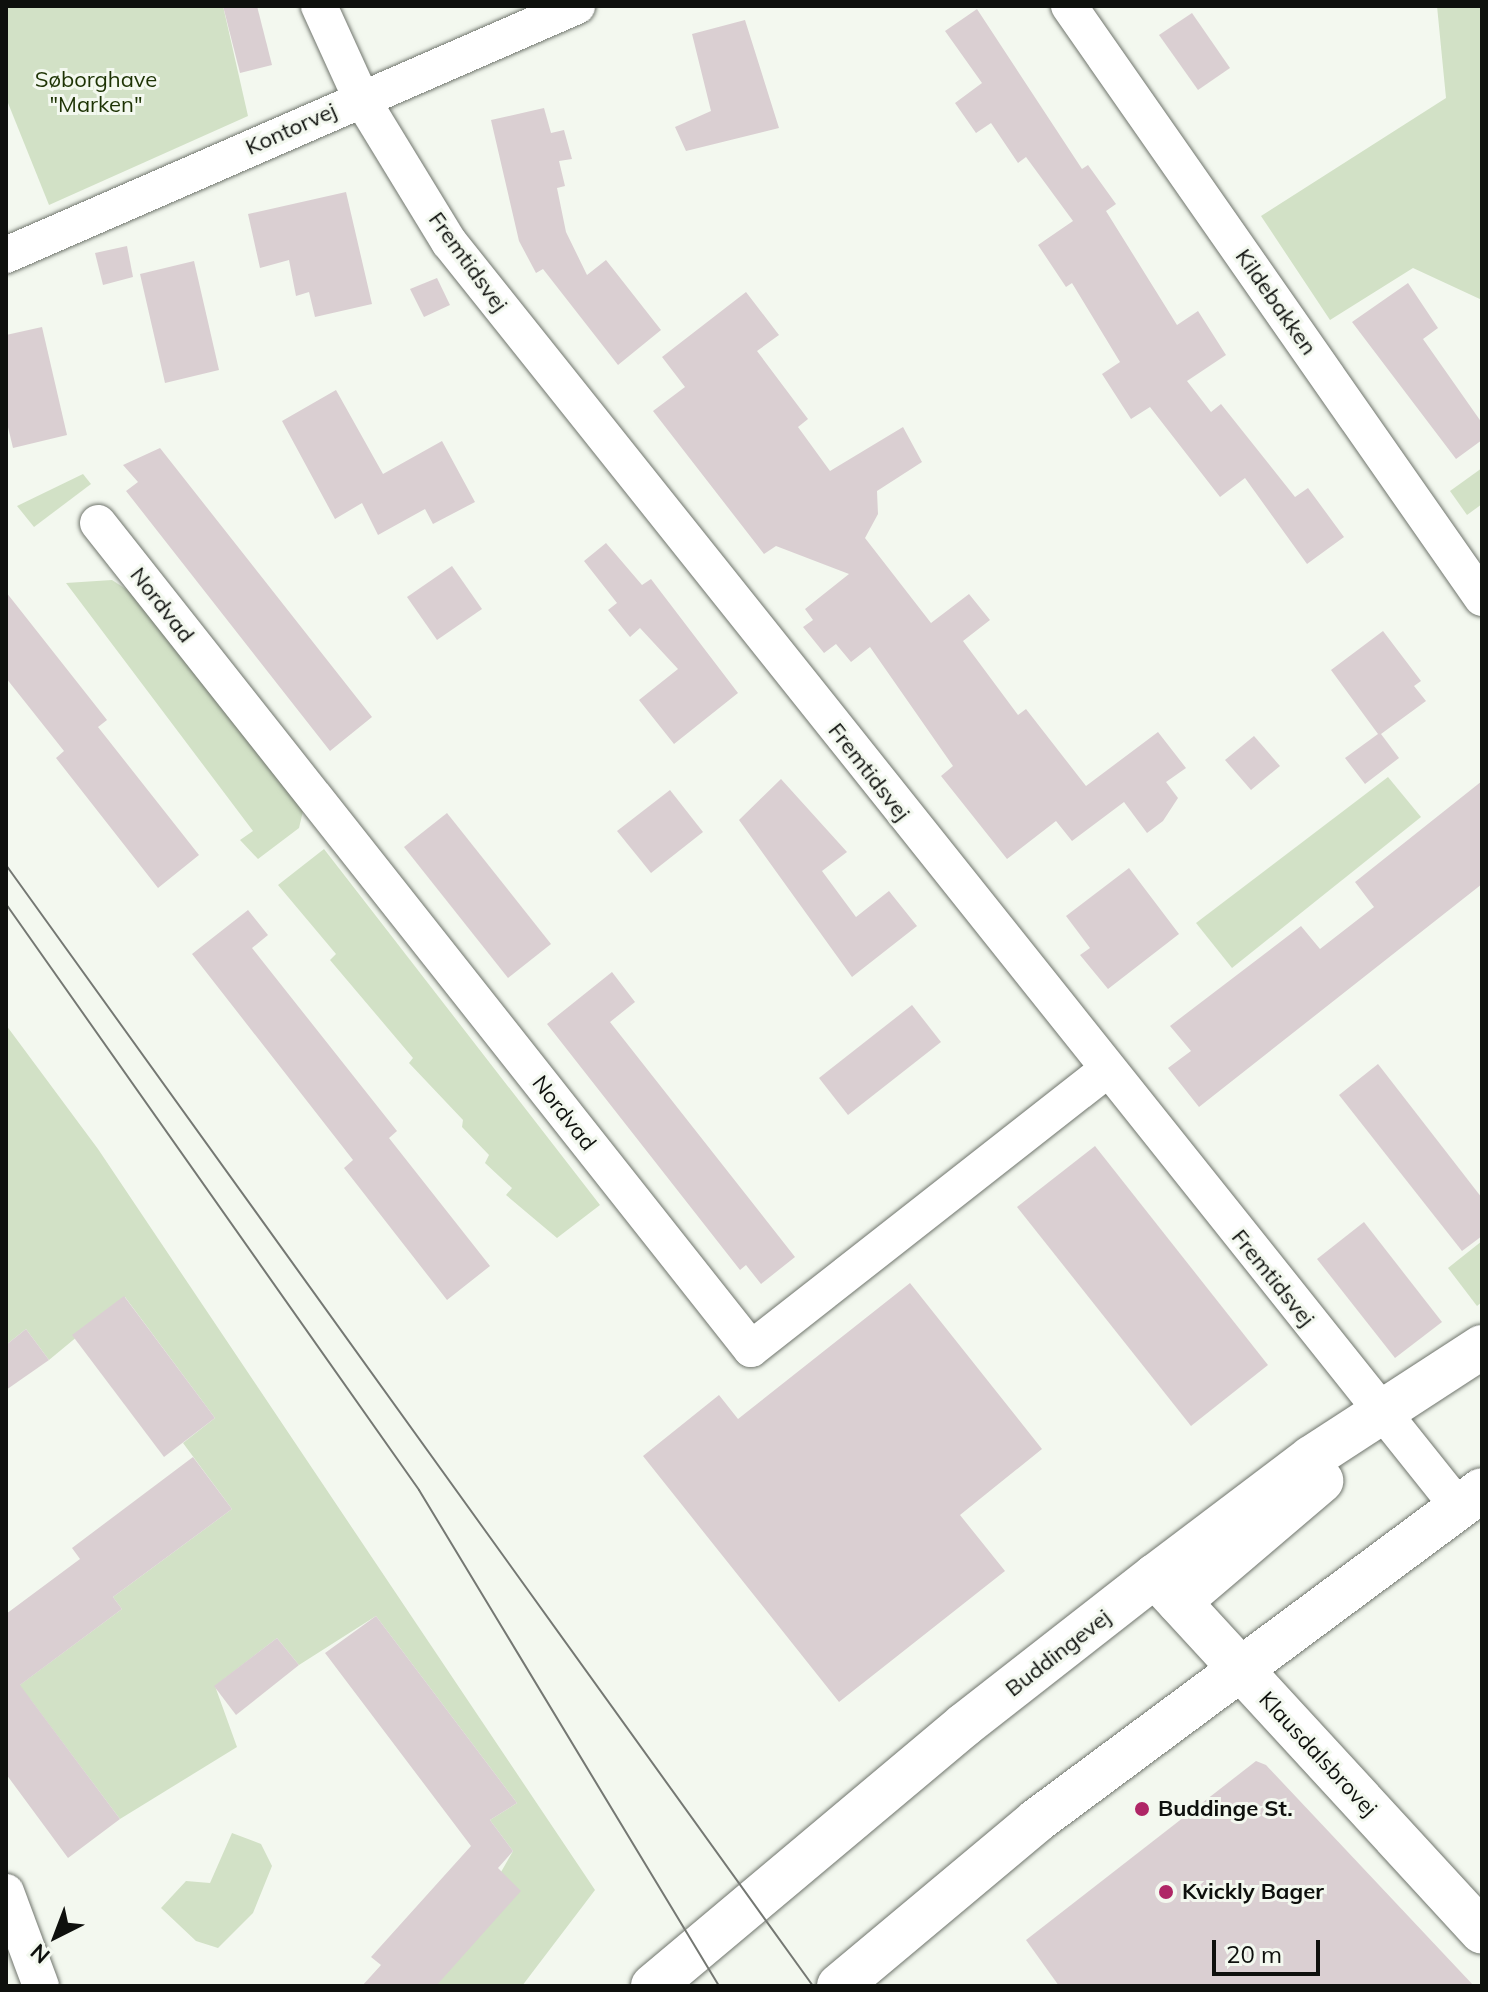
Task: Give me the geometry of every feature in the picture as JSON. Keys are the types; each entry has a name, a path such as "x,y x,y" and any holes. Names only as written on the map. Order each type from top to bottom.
{"main road":[{"name":"Buddingevej","path":"653,1986 964,1725 1167,1589 1311,1458 1383,1416 1482,1347"},
{"path":"839,1986 1036,1821 1238,1668 1471,1500"},
{"name":"Klausdalsbrovej","path":"1167,1589 1482,1931"}],"street":[{"name":"Fremtidsvej","path":"319,6 361,98 449,242 1383,1416 1471,1500"},
{"name":"Kontorvej","path":"6,255 577,6"},
{"name":"Kildebakken","path":"1069,6 1482,598"},
{"name":"Nordvad","path":"98,523 751,1349 1106,1071"},
{"path":"6,1892 41,1986"}],"green space":[{"name":"Søborghave \"Marken\"","path":"6,6 223,6 248,116 49,205 6,98"},
{"path":"1437,6 1482,6 1482,300 1413,268 1330,320 1261,216 1446,98"},
{"path":"1482,468 1482,504 1467,515 1450,491"},
{"path":"83,474 91,484 34,527 17,506"},
{"path":"112,580 132,593 303,811 299,828 258,859 240,840 253,831 66,583"},
{"path":"1388,777 1421,817 1232,968 1196,923"},
{"path":"324,849 600,1205 557,1238 506,1195 512,1188 485,1163 489,1155 462,1127 463,1120 409,1063 413,1058 330,960 336,954 278,885"},
{"path":"6,1025 98,1149 595,1890 522,1986 436,1986 513,1851 490,1820 517,1803 376,1616 299,1665 277,1638 215,1686 237,1747 120,1819 30,1699 13,1690 122,1609 113,1597 232,1509 183,1443 215,1418 125,1297 49,1360 26,1329 6,1345"},
{"path":"1482,1241 1482,1302 1477,1306 1448,1268"},
{"path":"232,1833 261,1844 272,1866 253,1913 218,1948 196,1941 161,1908 186,1881 210,1883"}],"building":[{"path":"223,6 257,6 272,65 240,73"},
{"path":"977,9 1082,169 1088,165 1116,204 1106,211 1177,325 1198,311 1226,355 1187,381 1211,412 1221,404 1295,497 1308,488 1344,537 1307,564 1245,478 1220,497 1150,407 1131,419 1102,374 1120,362 1072,283 1066,287 1038,245 1073,221 1026,157 1018,163 991,123 976,133 955,103 982,83 945,31"},
{"path":"1192,13 1230,68 1198,90 1159,35"},
{"path":"745,20 779,128 686,151 675,127 711,111 692,34"},
{"path":"544,108 551,133 564,130 572,159 559,161 565,186 557,188 566,232 587,275 606,260 661,330 618,365 543,269 536,273 519,241 491,120"},
{"path":"346,192 372,304 315,317 309,292 296,296 289,260 260,268 248,214"},
{"path":"127,246 133,277 103,285 95,253"},
{"path":"194,261 219,370 165,383 140,274"},
{"path":"437,278 450,305 424,317 410,289"},
{"path":"1408,283 1438,328 1423,339 1482,423 1482,440 1456,459 1352,322"},
{"path":"746,292 779,335 757,351 808,419 798,427 830,471 903,427 922,462 877,491 878,514 865,538 931,623 969,594 990,620 963,641 1018,715 1026,709 1086,786 1158,732 1186,768 1166,782 1178,798 1163,821 1147,833 1124,802 1072,841 1056,821 1007,859 941,776 953,766 870,647 851,662 836,644 824,653 803,627 813,620 805,609 849,574 776,546 764,554 653,411 685,387 662,357"},
{"path":"42,327 67,435 13,448 6,419 6,335"},
{"path":"336,390 383,474 442,441 475,502 433,524 425,509 378,535 362,503 335,519 282,421"},
{"path":"160,448 372,717 330,751 126,491 138,482 123,465"},
{"path":"606,543 642,585 651,579 738,693 674,744 639,700 678,669 640,628 630,637 608,610 617,603 584,561"},
{"path":"452,566 482,609 437,640 407,597"},
{"path":"6,592 107,720 98,727 199,855 158,888 56,758 64,751 6,678"},
{"path":"1383,631 1421,681 1414,686 1426,701 1381,734 1399,758 1365,784 1345,758 1378,734 1331,670"},
{"path":"1254,736 1280,766 1251,790 1225,760"},
{"path":"781,779 847,852 822,871 856,917 889,891 917,926 852,977 739,820"},
{"path":"1482,781 1482,884 1199,1107 1168,1068 1191,1051 1170,1026 1301,926 1320,949 1374,907 1355,882"},
{"path":"670,790 703,832 651,873 617,831"},
{"path":"447,813 551,944 508,978 404,847"},
{"path":"1129,868 1179,934 1108,989 1080,955 1090,948 1066,916"},
{"path":"248,910 268,935 252,948 397,1131 389,1138 490,1266 447,1300 344,1168 353,1160 192,954"},
{"path":"612,972 635,1002 610,1022 795,1257 761,1284 746,1265 740,1270 547,1024"},
{"path":"912,1005 941,1042 848,1115 819,1078"},
{"path":"1378,1064 1482,1198 1482,1236 1462,1251 1339,1095"},
{"path":"1095,1146 1268,1365 1191,1426 1017,1207"},
{"path":"1364,1222 1442,1322 1395,1358 1317,1259"},
{"path":"910,1283 1042,1449 960,1515 1005,1571 839,1702 643,1456 719,1395 738,1419"},
{"path":"124,1296 215,1418 164,1457 72,1335"},
{"path":"26,1329 49,1360 6,1390 6,1345"},
{"path":"193,1457 232,1509 113,1597 122,1609 20,1685 120,1819 68,1858 6,1774 6,1614 80,1559 72,1548"},
{"path":"376,1616 517,1803 490,1820 513,1851 498,1868 521,1891 436,1986 362,1986 381,1965 371,1957 471,1846 325,1653"},
{"path":"277,1638 299,1665 236,1715 214,1686"},
{"path":"1256,1761 1266,1765 1474,1986 1059,1986 1026,1940"}],"tram line":[{"path":"6,865 813,1986"},
{"path":"6,904 419,1490 719,1986"}],"place":[{"name":"Buddinge St.","path":"1142,1809"},
{"name":"Kvickly Bager","path":"1166,1892"}]}
